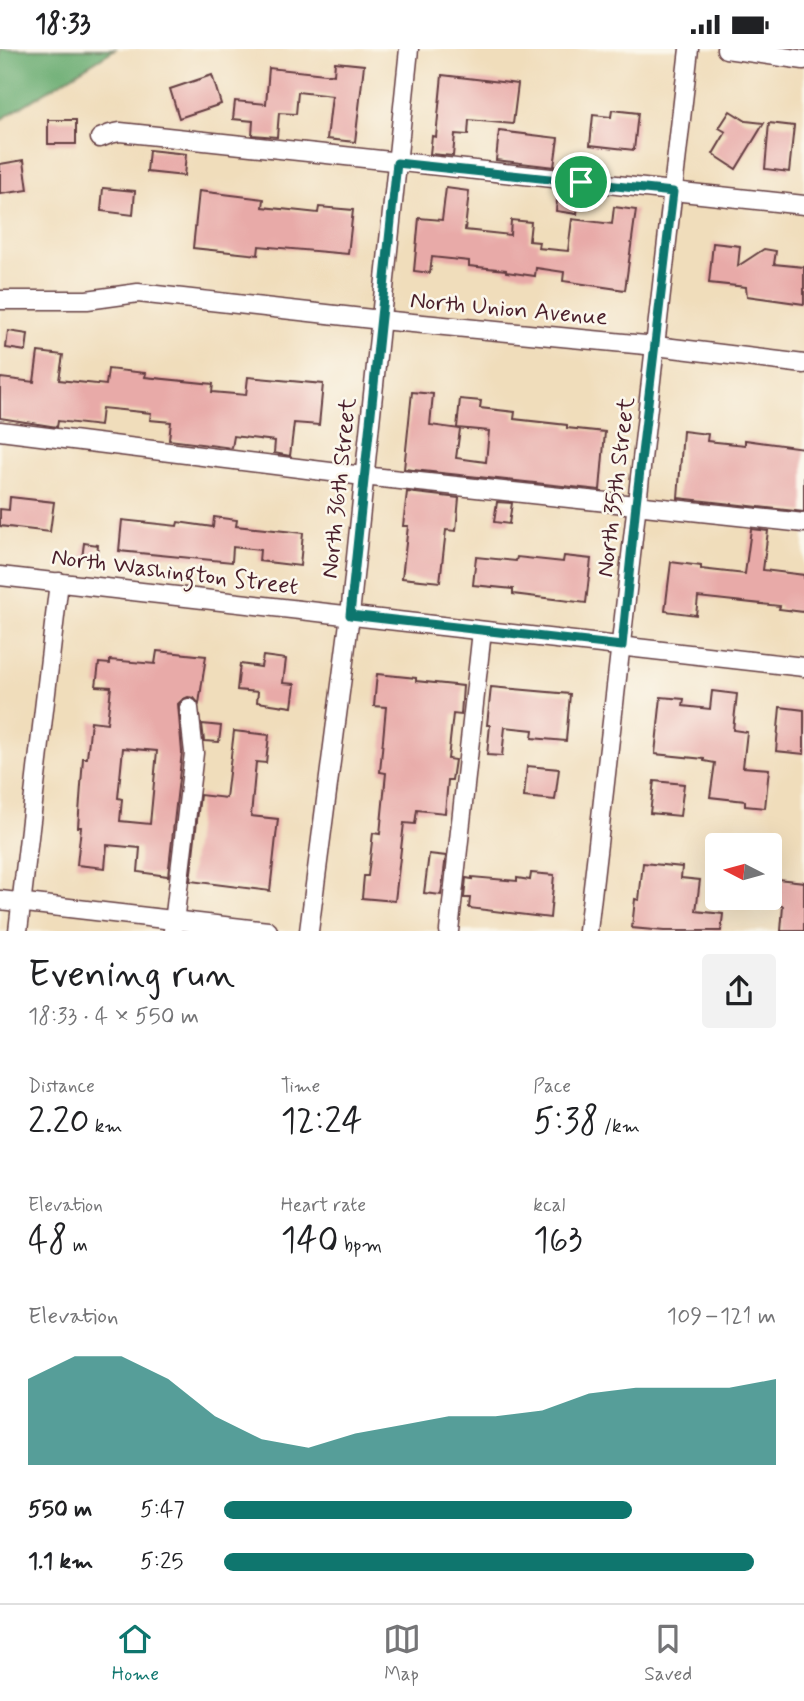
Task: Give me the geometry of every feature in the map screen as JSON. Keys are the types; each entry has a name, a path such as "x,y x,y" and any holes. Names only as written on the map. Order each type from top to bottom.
{"street":[{"name":"North 36th Street","path":"309,931 350,615 409,49"},
{"name":"North 35th Street","path":"588,931 689,49"},
{"path":"726,49 804,60"},
{"path":"100,138 120,132 804,205"},
{"name":"North Union Avenue","path":"0,300 87,300 131,293 656,346 804,364"},
{"path":"0,431 363,475 804,523"},
{"name":"North Washington Street","path":"0,576 804,667"},
{"path":"18,931 59,582"},
{"path":"449,931 482,631"},
{"path":"174,926 194,753 189,708"},
{"path":"0,900 174,926 268,931"}],"green space":[{"path":"0,49 115,49 0,120"}],"building":[{"path":"335,62 364,65 355,142 327,139 332,96 298,92 296,114 279,113 277,137 252,135 253,121 233,119 235,101 266,104 269,68 334,75"},
{"path":"212,75 221,104 179,118 170,89"},
{"path":"442,75 518,84 513,124 469,120 468,135 455,134 453,156 430,154 432,136 436,137"},
{"path":"612,110 638,113 634,150 590,145 593,115 611,117"},
{"path":"730,111 746,121 764,123 736,169 713,154 726,132 719,128"},
{"path":"48,120 76,120 76,144 48,144"},
{"path":"769,123 794,126 789,172 765,169"},
{"path":"499,131 558,138 554,167 496,160"},
{"path":"149,150 186,154 184,176 147,172"},
{"path":"24,160 28,190 0,194 0,164"},
{"path":"103,188 135,191 133,215 101,211"},
{"path":"446,188 469,191 465,230 510,235 511,220 531,222 529,241 539,242 538,248 568,251 572,219 612,224 614,207 636,210 625,290 563,281 564,272 536,268 535,276 469,266 469,261 432,257 430,273 414,271 419,218 442,220"},
{"path":"558,190 579,192 577,214 556,211"},
{"path":"199,191 264,199 263,207 318,213 319,207 353,210 348,254 259,246 258,255 193,248"},
{"path":"713,243 740,246 738,266 764,249 776,251 774,264 804,267 804,304 747,296 746,287 709,283"},
{"path":"8,331 28,334 26,351 6,348"},
{"path":"38,352 63,355 59,380 106,385 108,369 146,373 145,377 213,384 212,392 246,395 248,377 323,384 319,425 294,423 290,456 274,453 275,441 234,436 232,448 169,440 171,422 150,420 151,413 102,408 100,426 58,421 57,427 0,418 1,378 34,382"},
{"path":"412,392 433,394 430,425 460,429 456,458 486,462 489,431 457,428 460,399 481,401 480,408 515,412 514,419 605,432 600,490 404,469"},
{"path":"683,431 708,434 707,441 745,445 745,440 804,448 804,512 678,498"},
{"path":"407,492 459,498 456,531 446,530 440,582 402,578 408,526 403,526"},
{"path":"10,497 54,502 50,532 0,526 0,509 9,510"},
{"path":"497,502 512,503 509,524 494,522"},
{"path":"214,517 237,520 236,526 303,533 300,566 259,561 260,550 233,547 232,562 119,551 122,520 177,526 178,522 213,527"},
{"path":"751,529 768,531 763,570 804,575 804,612 779,609 780,606 698,597 696,615 665,611 671,562 701,566 701,569 745,574"},
{"path":"84,543 98,545 96,560 82,558"},
{"path":"564,556 591,559 586,603 513,594 513,589 473,585 476,557 516,561 517,557 563,562"},
{"path":"157,651 206,656 199,704 194,698 188,697 178,704 182,752 168,876 138,872 140,848 107,845 105,868 77,865 83,758 87,758 91,721 107,723 111,687 96,686 99,663 110,664 110,660 155,664","holes":["123,748 157,751 150,824 120,821 122,799 118,798"]},
{"path":"263,656 286,659 283,683 295,684 292,707 257,702 258,692 237,690 240,664 261,667"},
{"path":"377,674 463,686 461,715 453,714 448,759 455,760 452,780 448,780 445,813 417,810 415,824 404,823 395,901 362,898 364,876 368,876 373,833 380,834 386,773 380,772 386,707 374,706"},
{"path":"491,687 570,694 566,741 532,738 533,730 505,727 502,756 487,755"},
{"path":"712,691 737,694 733,730 747,732 743,767 769,769 765,808 745,806 745,801 710,797 715,763 704,759 655,754 661,697 684,699 683,706 710,709"},
{"path":"780,707 804,710 804,754 776,751"},
{"path":"202,724 221,726 219,742 204,741"},
{"path":"234,731 269,735 266,763 256,762 251,816 278,819 270,891 190,881 200,795 226,798"},
{"path":"527,766 559,769 555,800 524,797"},
{"path":"654,781 684,784 680,816 650,813"},
{"path":"429,854 446,856 441,895 424,893"},
{"path":"643,863 682,867 681,878 700,880 696,911 723,914 721,931 632,928 635,899 639,900"},
{"path":"531,873 554,875 550,918 469,908 470,898 464,898 466,878 530,880"},
{"path":"782,880 804,882 804,931 781,931"}],"route":[{"path":"397,163 581,182 673,192 622,646 350,615 397,163"}]}
